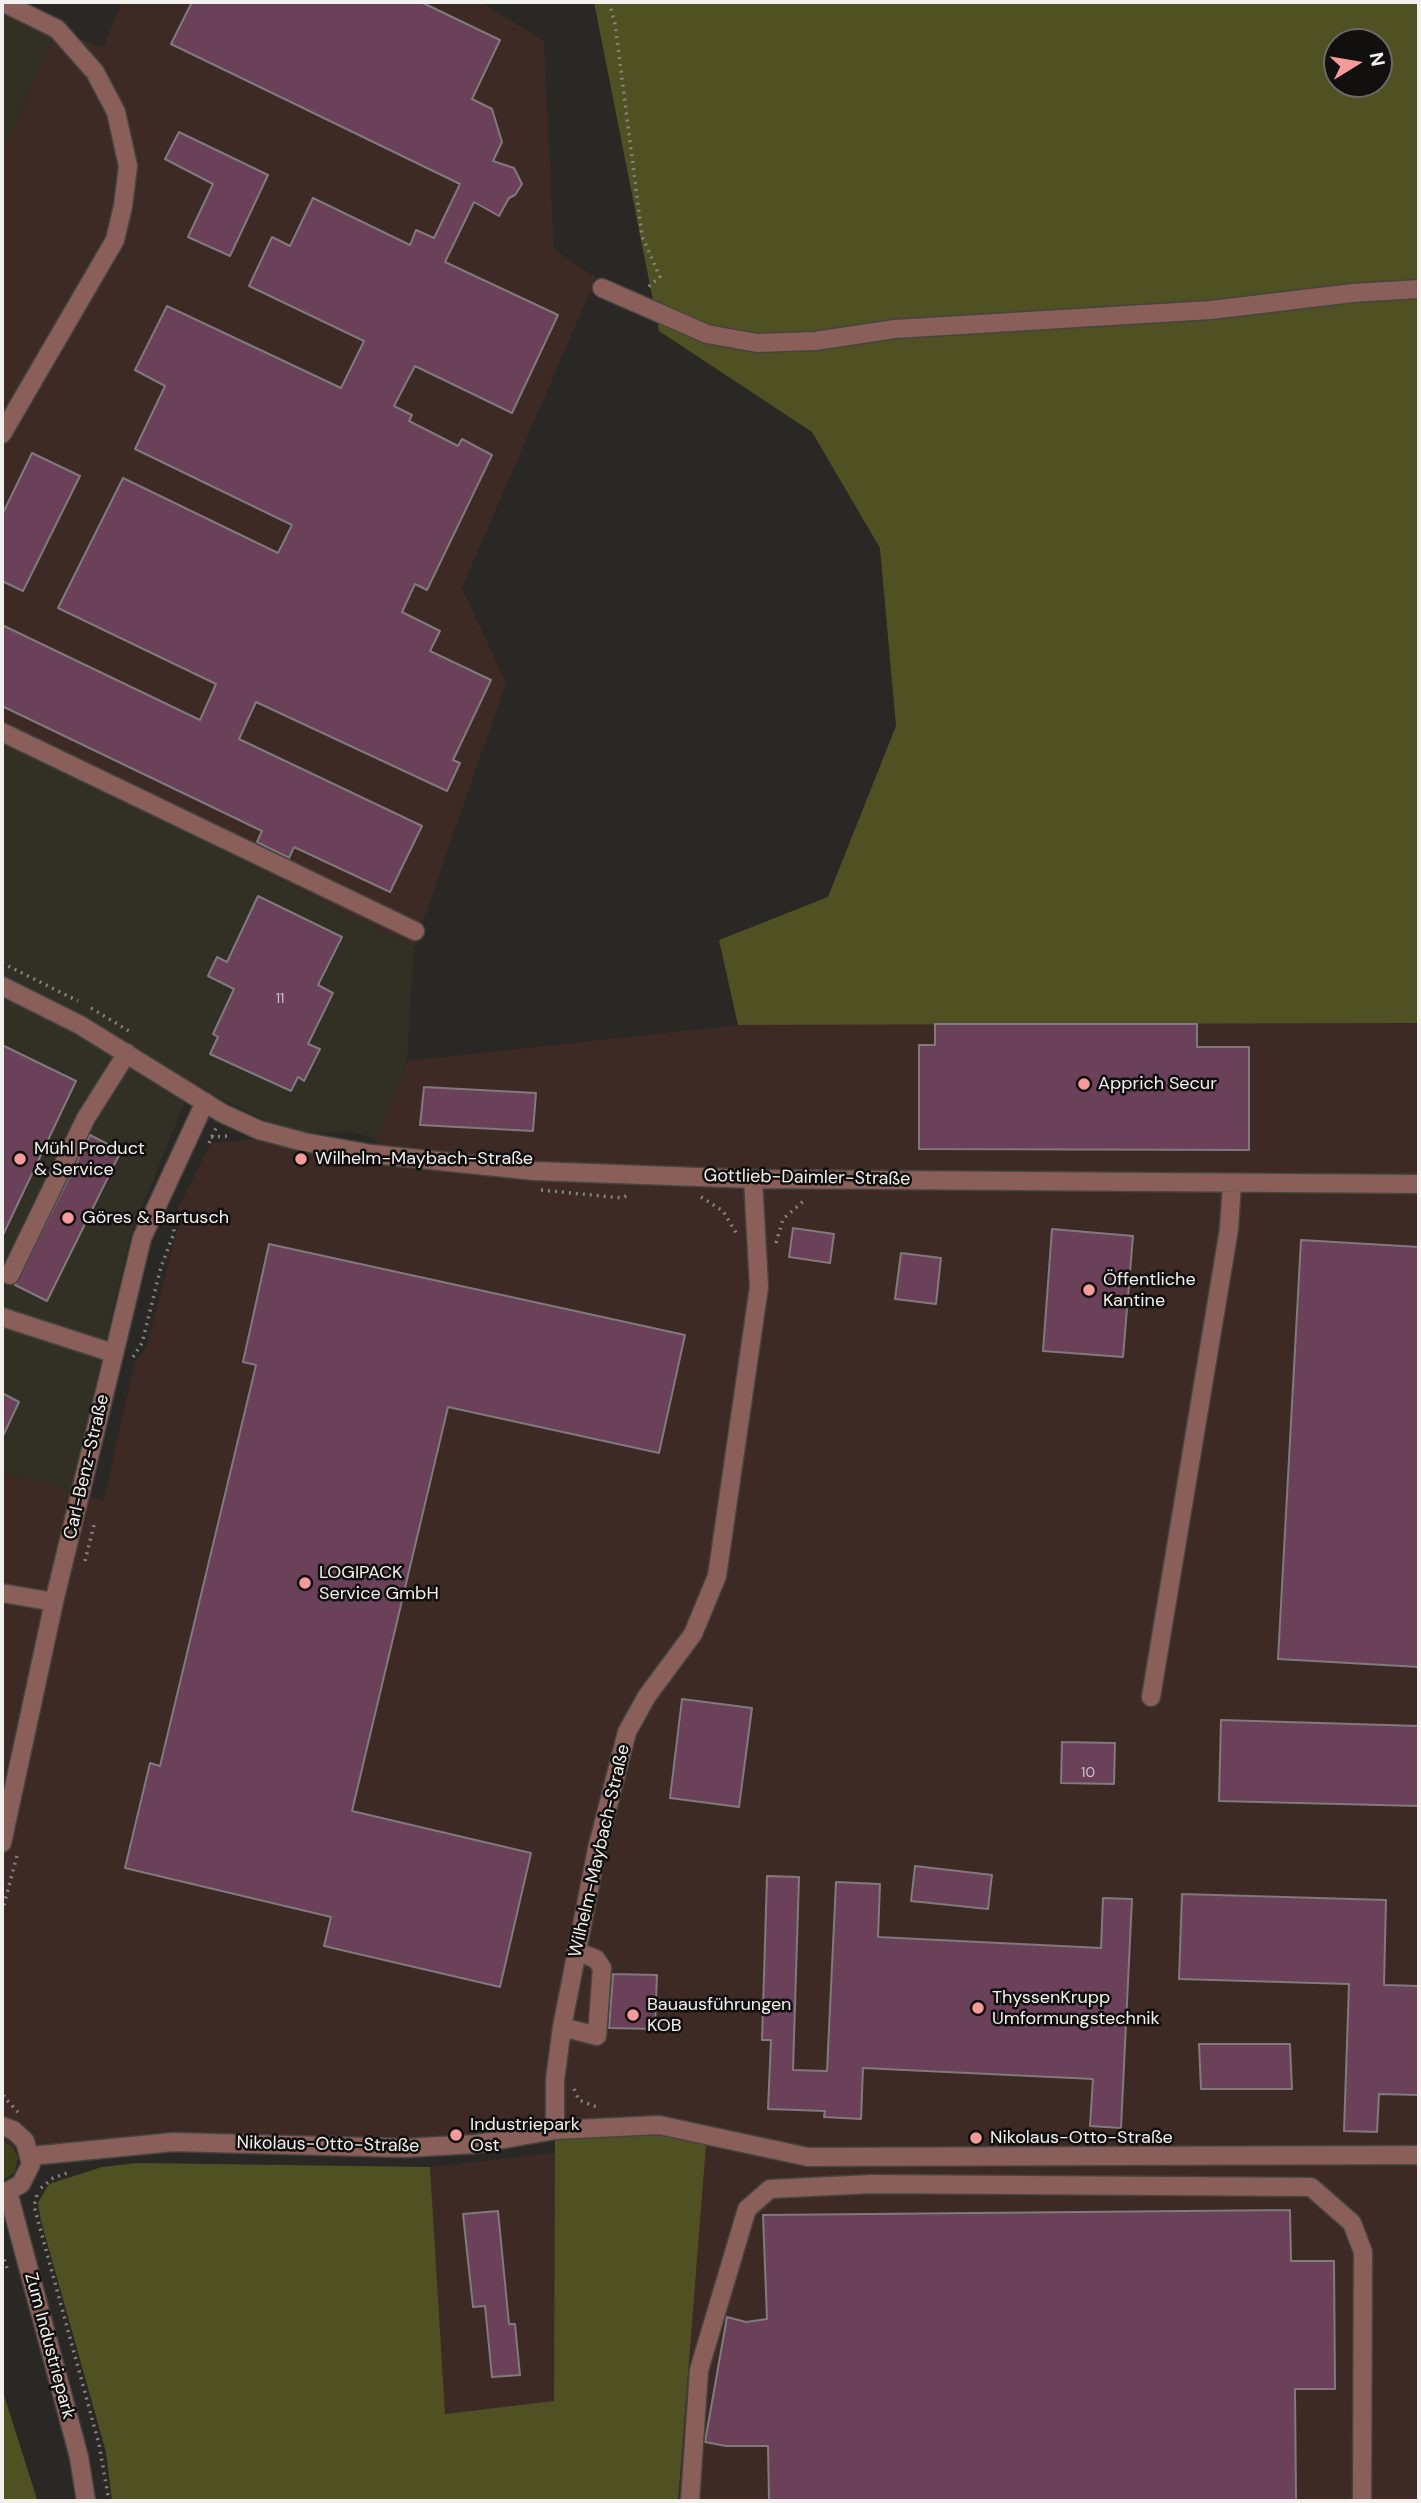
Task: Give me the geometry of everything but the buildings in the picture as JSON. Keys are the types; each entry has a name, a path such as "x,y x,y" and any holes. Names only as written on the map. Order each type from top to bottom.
{"street":[{"path":"2,2 57,29 95,72 116,112 128,166 123,206 114,240 2,434"},
{"path":"602,288 707,334 757,343 815,341 895,329 1211,310 1353,293 1419,289"},
{"path":"2,732 415,931"},
{"name":"Gottlieb-Daimler-Straße","path":"2,986 80,1025 205,1102 259,1130 372,1154 535,1171 753,1179 1419,1184"},
{"path":"10,1275 86,1118 127,1053"},
{"name":"Carl-Benz-Straße","path":"2,1843 54,1602 142,1238 205,1102"},
{"name":"Wilhelm-Maybach-Straße","path":"555,2130 555,2080 562,2027 599,1843 627,1732 647,1696 693,1634 716,1576 758,1287 753,1179"},
{"path":"1151,1697 1229,1229 1232,1183"},
{"path":"2,1317 113,1353"},
{"path":"2,1593 54,1602"},
{"path":"562,2027 597,2036 602,1968 596,1959 576,1951"},
{"name":"Nikolaus-Otto-Straße","path":"31,2156 173,2142 416,2147 476,2144 555,2130 659,2124 808,2157 1419,2155"},
{"path":"2,2126 20,2135 31,2156 26,2178 5,2193"},
{"path":"690,2501 699,2370 747,2209 770,2189 885,2184 1311,2188 1352,2223 1363,2252 1362,2501"},
{"name":"Zum Industriepark","path":"5,2193 79,2457 86,2501"}],"path":[{"path":"609,2 615,24 642,236 660,277 633,300"},
{"path":"205,1149 211,1138"},
{"path":"130,1362 142,1343 161,1267 174,1233 173,1209"},
{"path":"82,1570 97,1509"},
{"path":"2,1912 19,1852"},
{"path":"571,2082 579,2100 590,2106 608,2109 610,2125"},
{"path":"76,2170 45,2183 37,2193 34,2206 100,2444 109,2501"}],"shaded area":[{"path":"2,2 57,29 2,154"},
{"path":"122,2 481,2 544,41 554,249 596,278 462,588 506,683 414,947 2,738 2,154 57,29 103,48"},
{"path":"594,2 1419,2 1419,1023 738,1025 719,940 828,897 896,726 880,548 812,432 659,331"},
{"path":"2,738 414,947 407,1061 378,1139 348,1131 309,1134 264,1120 192,1084 130,1237 70,1491 2,1472"},
{"path":"1419,1023 1419,2501 678,2501 707,2134 659,2125 344,2148 173,2142 2,2150 2,1472 104,1500 135,1361 146,1349 178,1227 178,1209 211,1143 284,1137 372,1153 407,1061 738,1025"},
{"path":"555,2130 707,2133 678,2501 112,2501 106,2452 41,2221 38,2203 49,2184 102,2167 137,2163 430,2167 445,2414 554,2401"},
{"path":"2,2140 14,2149 18,2158 15,2172 2,2181"},
{"path":"555,2153 554,2402 444,2414 430,2167"},
{"path":"2,2389 36,2496 37,2501 2,2501"}],"place":[{"name":"Apprich Secur","path":"1084,1084"},
{"name":"Mühl Product & Service","path":"20,1159"},
{"name":"Wilhelm-Maybach-Straße","path":"301,1159"},
{"name":"Göres & Bartusch","path":"68,1218"},
{"name":"Öffentliche Kantine","path":"1089,1290"},
{"name":"LOGIPACK Service GmbH","path":"305,1583"},
{"name":"ThyssenKrupp Umformungstechnik","path":"978,2008"},
{"name":"Bauausführungen KOB","path":"633,2015"},
{"name":"Industriepark Ost","path":"456,2135"},
{"name":"Nikolaus-Otto-Straße","path":"976,2138"}]}
